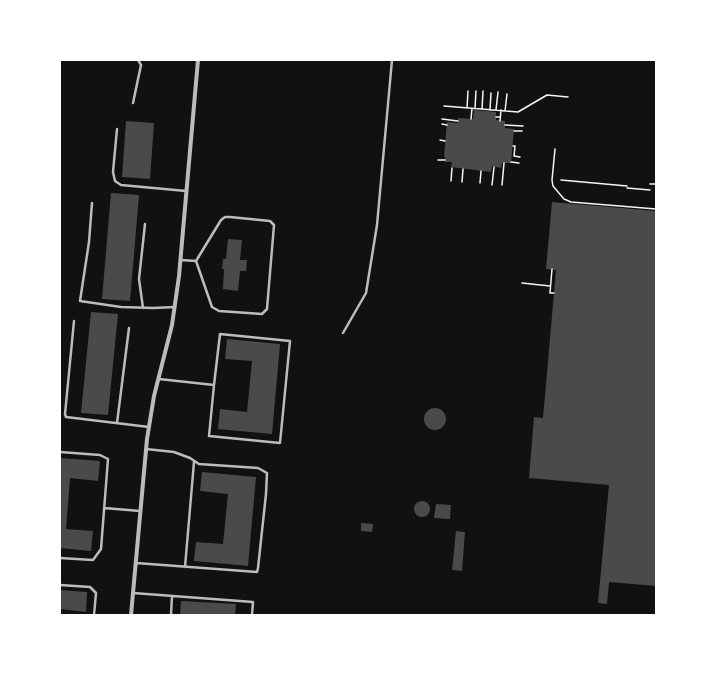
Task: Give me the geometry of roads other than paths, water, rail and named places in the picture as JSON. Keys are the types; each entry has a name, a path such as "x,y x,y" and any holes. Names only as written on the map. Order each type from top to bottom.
{"street":[{"path":"131,615 149,427 175,307 181,260 198,60"}],"lane":[{"path":"133,103 141,64 138,60"},
{"path":"343,333 366,293 377,225 392,60"},
{"path":"117,129 113,172 115,181 121,185 187,191"},
{"path":"92,203 89,242 80,301 121,307 175,307"},
{"path":"230,217 270,221 274,225 266,309 262,314 219,311 212,307 196,261 221,220 225,218 230,217"},
{"path":"143,308 139,278 145,224"},
{"path":"181,260 196,261"},
{"path":"74,321 65,414 66,417 149,427"},
{"path":"117,423 129,328"},
{"path":"220,334 290,341 280,443 209,436 214,385 220,334"},
{"path":"159,379 214,385"},
{"path":"136,563 257,572 266,494 266,473 258,468 198,464 190,458 174,452 146,449"},
{"path":"60,452 100,456 108,459 101,549 94,560 60,558"},
{"path":"185,567 194,462"},
{"path":"104,508 140,512"},
{"path":"60,585 90,587 96,593 94,615"},
{"path":"133,593 253,602 252,615"},
{"path":"171,615 172,596"}]}
